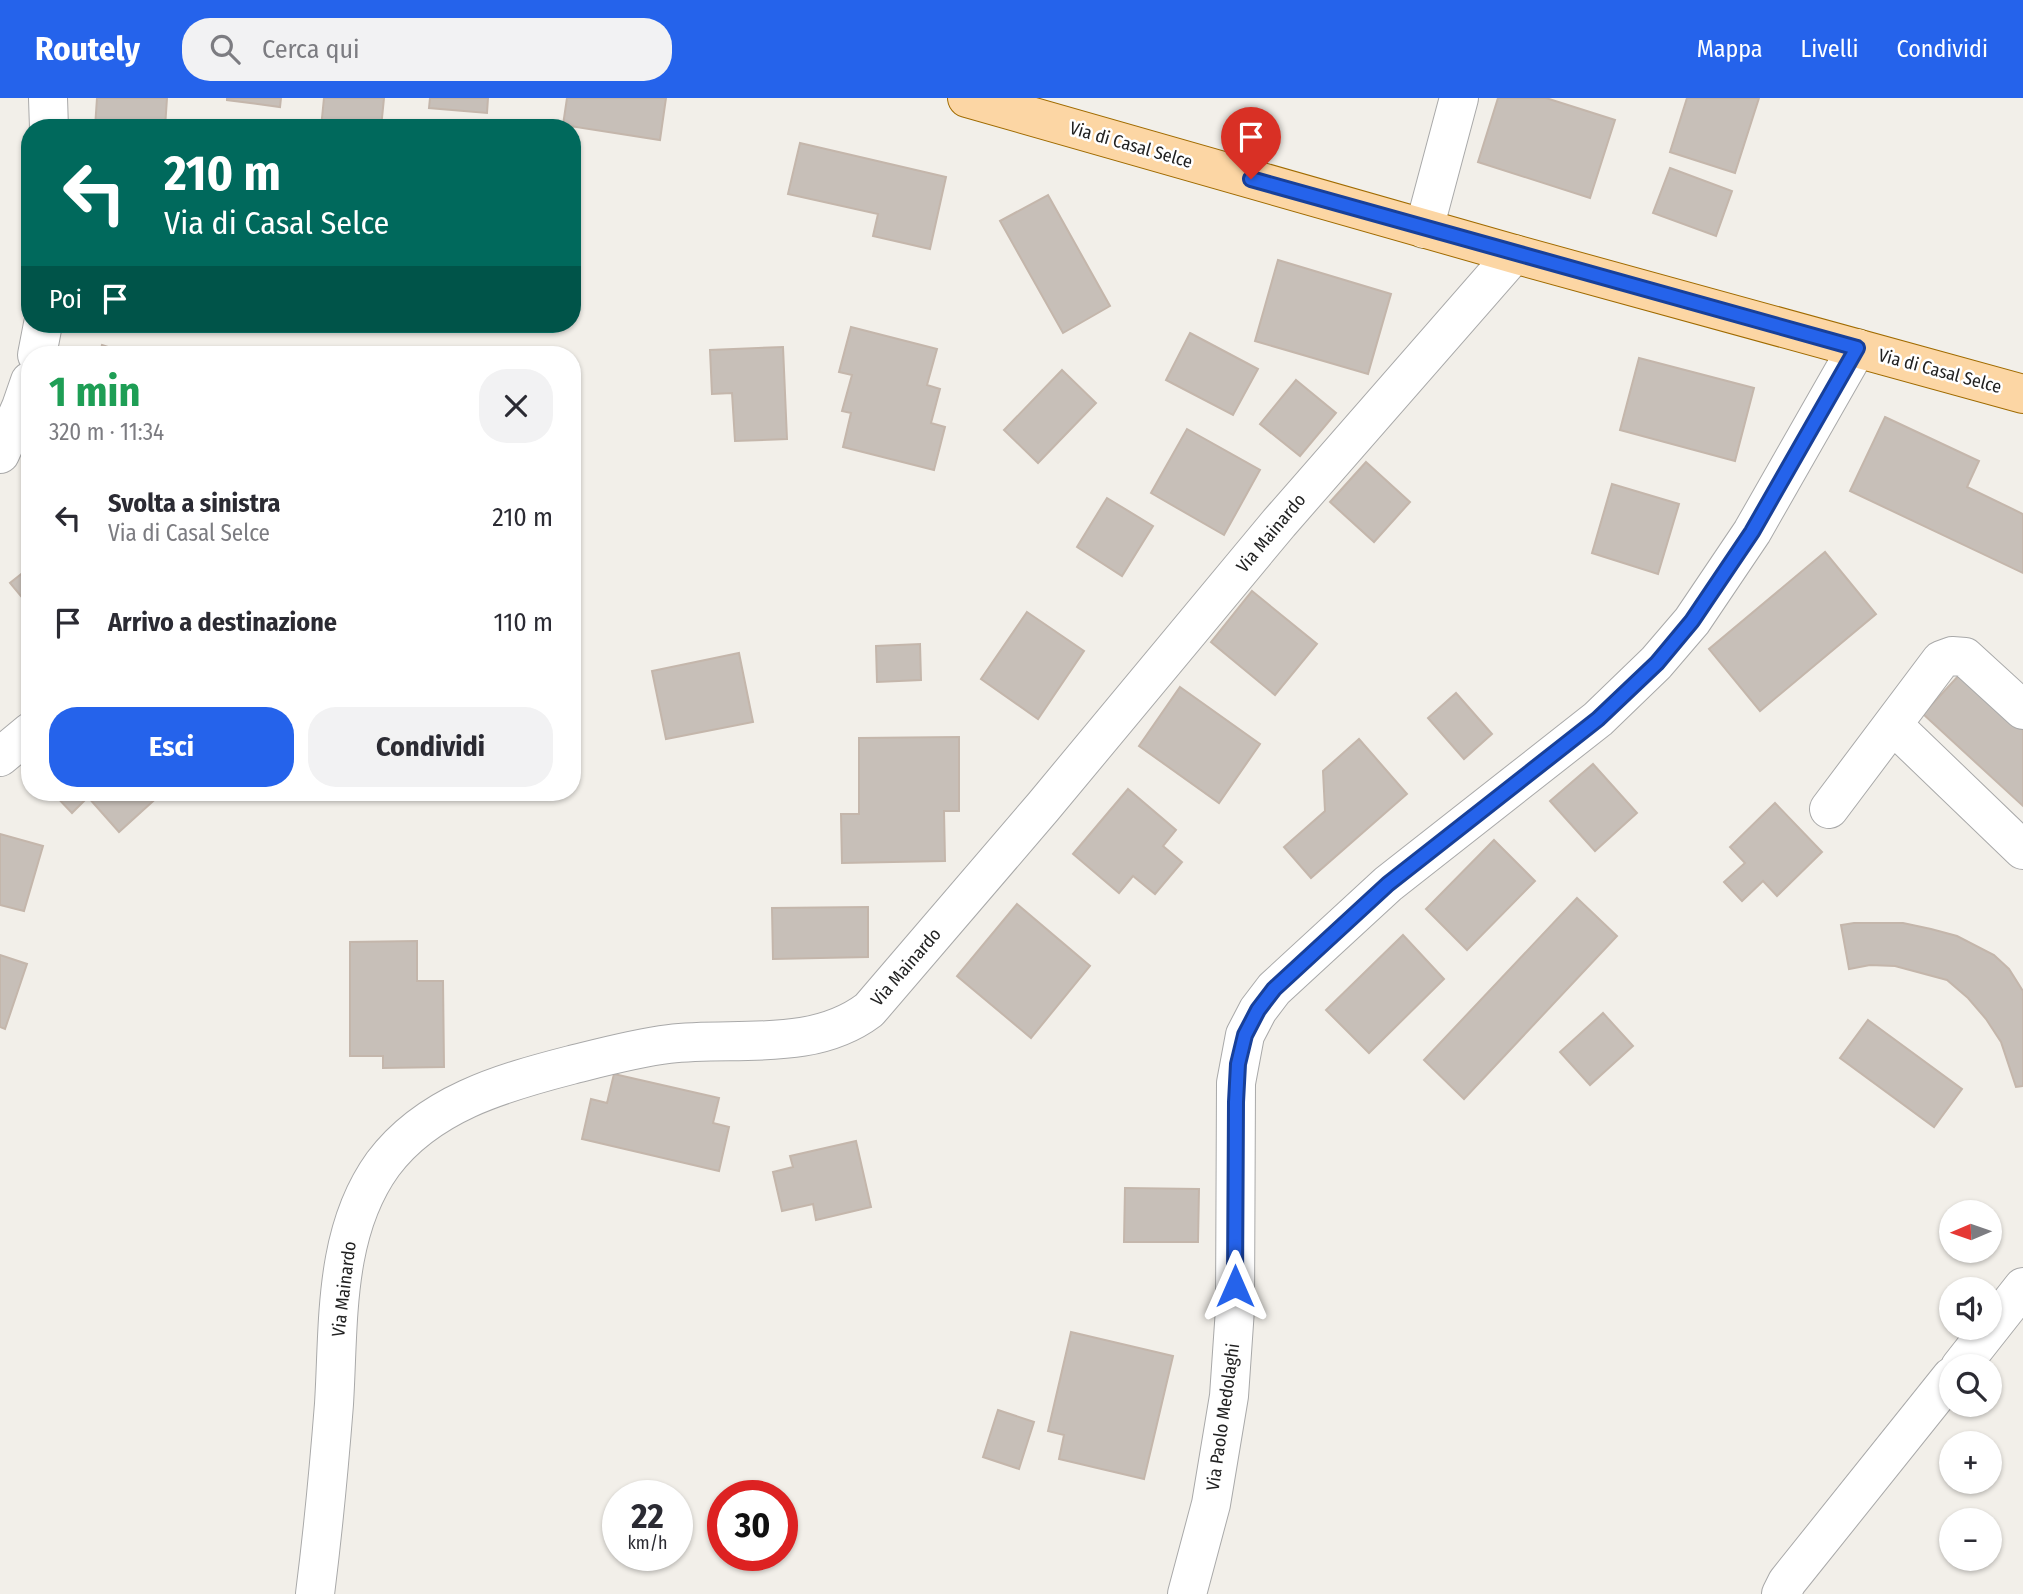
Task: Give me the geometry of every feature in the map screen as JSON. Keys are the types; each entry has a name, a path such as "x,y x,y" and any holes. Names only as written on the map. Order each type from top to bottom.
{"main road":[{"name":"Via di Casal Selce","path":"967,98 1424,229 2023,394"}],"street":[{"path":"48,98 49,119"},
{"path":"1424,229 1459,98"},
{"name":"Via Mainardo","path":"315,1594 328,1479 344,1266 357,1213 384,1163 406,1139 435,1116 469,1097 508,1081 617,1053 657,1046 700,1041 775,1040 813,1035 849,1024 869,1010 1043,807 1279,523 1514,254"},
{"name":"Via Paolo Medolaghi","path":"1186,1594 1211,1504 1229,1396 1235,1309 1236,1083 1245,1035 1258,1010 1274,989 1388,884 1598,719 1657,663 1692,621 1752,532 1857,348"},
{"path":"0,453 21,407"},
{"path":"1829,809 1941,660 1952,656 1965,657 2023,710"},
{"path":"1893,725 2023,850"},
{"path":"0,757 21,740"},
{"path":"1970,1354 2023,1287"},
{"path":"1781,1594 1939,1392"}],"building":[{"path":"97,98 167,98 166,119 96,119"},
{"path":"227,98 281,98 280,107"},
{"path":"324,98 384,98 382,119 322,119"},
{"path":"430,98 488,98 487,113 429,108"},
{"path":"567,98 666,98 660,140 581,128 581,119 564,119"},
{"path":"1498,98 1546,98 1615,120 1590,198 1478,162"},
{"path":"1687,98 1759,98 1735,173 1670,152"},
{"path":"800,143 946,177 930,249 873,236 878,214 788,194"},
{"path":"1670,168 1732,191 1716,236 1653,213"},
{"path":"1048,195 1110,306 1063,333 1000,221"},
{"path":"1278,260 1391,294 1368,374 1255,341"},
{"path":"851,327 937,349 927,385 940,389 931,423 945,427 934,470 843,447 851,413 842,411 852,375 839,372"},
{"path":"1190,333 1258,369 1233,415 1166,380"},
{"path":"783,347 787,439 735,441 732,393 712,394 710,350"},
{"path":"1639,358 1754,388 1735,461 1620,430"},
{"path":"1062,370 1096,403 1038,463 1004,430"},
{"path":"1296,380 1336,413 1300,456 1260,424"},
{"path":"1885,417 1979,461 1967,487 2023,514 2023,573 1850,491"},
{"path":"1187,429 1260,470 1224,535 1151,493"},
{"path":"1366,462 1410,502 1374,542 1330,502"},
{"path":"1612,484 1679,504 1658,574 1592,553"},
{"path":"1107,498 1153,526 1122,576 1077,547"},
{"path":"1825,552 1876,614 1760,711 1709,649"},
{"path":"21,574 21,596 10,583"},
{"path":"1252,591 1317,644 1275,695 1211,642"},
{"path":"1027,612 1084,651 1038,719 981,679"},
{"path":"920,644 921,680 877,682 876,646"},
{"path":"739,653 753,722 666,739 652,671"},
{"path":"1962,672 2023,728 2023,806 1923,714"},
{"path":"1180,687 1260,744 1219,803 1139,746"},
{"path":"1456,693 1492,734 1464,759 1428,718"},
{"path":"959,737 959,811 944,811 945,861 842,863 841,814 859,814 859,738"},
{"path":"1359,739 1407,794 1311,878 1284,847 1325,811 1323,771"},
{"path":"1593,764 1637,813 1595,851 1550,801"},
{"path":"1128,789 1176,830 1163,846 1182,862 1155,894 1133,876 1119,893 1073,854"},
{"path":"61,801 84,801 72,813"},
{"path":"92,801 153,801 119,832"},
{"path":"1775,803 1822,852 1777,896 1763,881 1742,901 1724,882 1745,863 1730,847"},
{"path":"0,834 43,846 24,911 0,905"},
{"path":"1494,840 1535,881 1467,950 1426,909"},
{"path":"1577,898 1617,936 1464,1099 1424,1060"},
{"path":"1017,904 1090,966 1031,1038 957,976"},
{"path":"868,907 868,957 773,959 772,908"},
{"path":"1903,923 1957,936 1994,955 2009,969 2023,991 2023,1086 2016,1087 2001,1042 1986,1019 1968,998 1947,980 1895,966 1870,965 1849,969 1841,925"},
{"path":"1403,935 1444,979 1369,1053 1326,1010"},
{"path":"417,941 417,981 443,981 444,1067 383,1068 383,1056 350,1056 350,942"},
{"path":"0,955 27,964 5,1029 0,1027"},
{"path":"1603,1013 1633,1046 1590,1085 1560,1052"},
{"path":"1868,1020 1962,1089 1934,1127 1840,1058"},
{"path":"614,1074 719,1098 713,1123 729,1127 719,1171 582,1139 591,1099 607,1103"},
{"path":"856,1141 871,1207 816,1220 813,1204 782,1211 773,1172 793,1167 790,1156"},
{"path":"1125,1188 1199,1189 1198,1242 1124,1242"},
{"path":"1071,1332 1173,1356 1144,1479 1059,1459 1064,1435 1048,1431"},
{"path":"998,1410 1034,1422 1019,1469 983,1457"}],"route":[{"path":"1235,1286 1236,1083 1241,1048 1258,1010 1274,989 1388,884 1598,719 1657,663 1692,621 1752,532 1795,461 1857,348 1251,179"}]}
